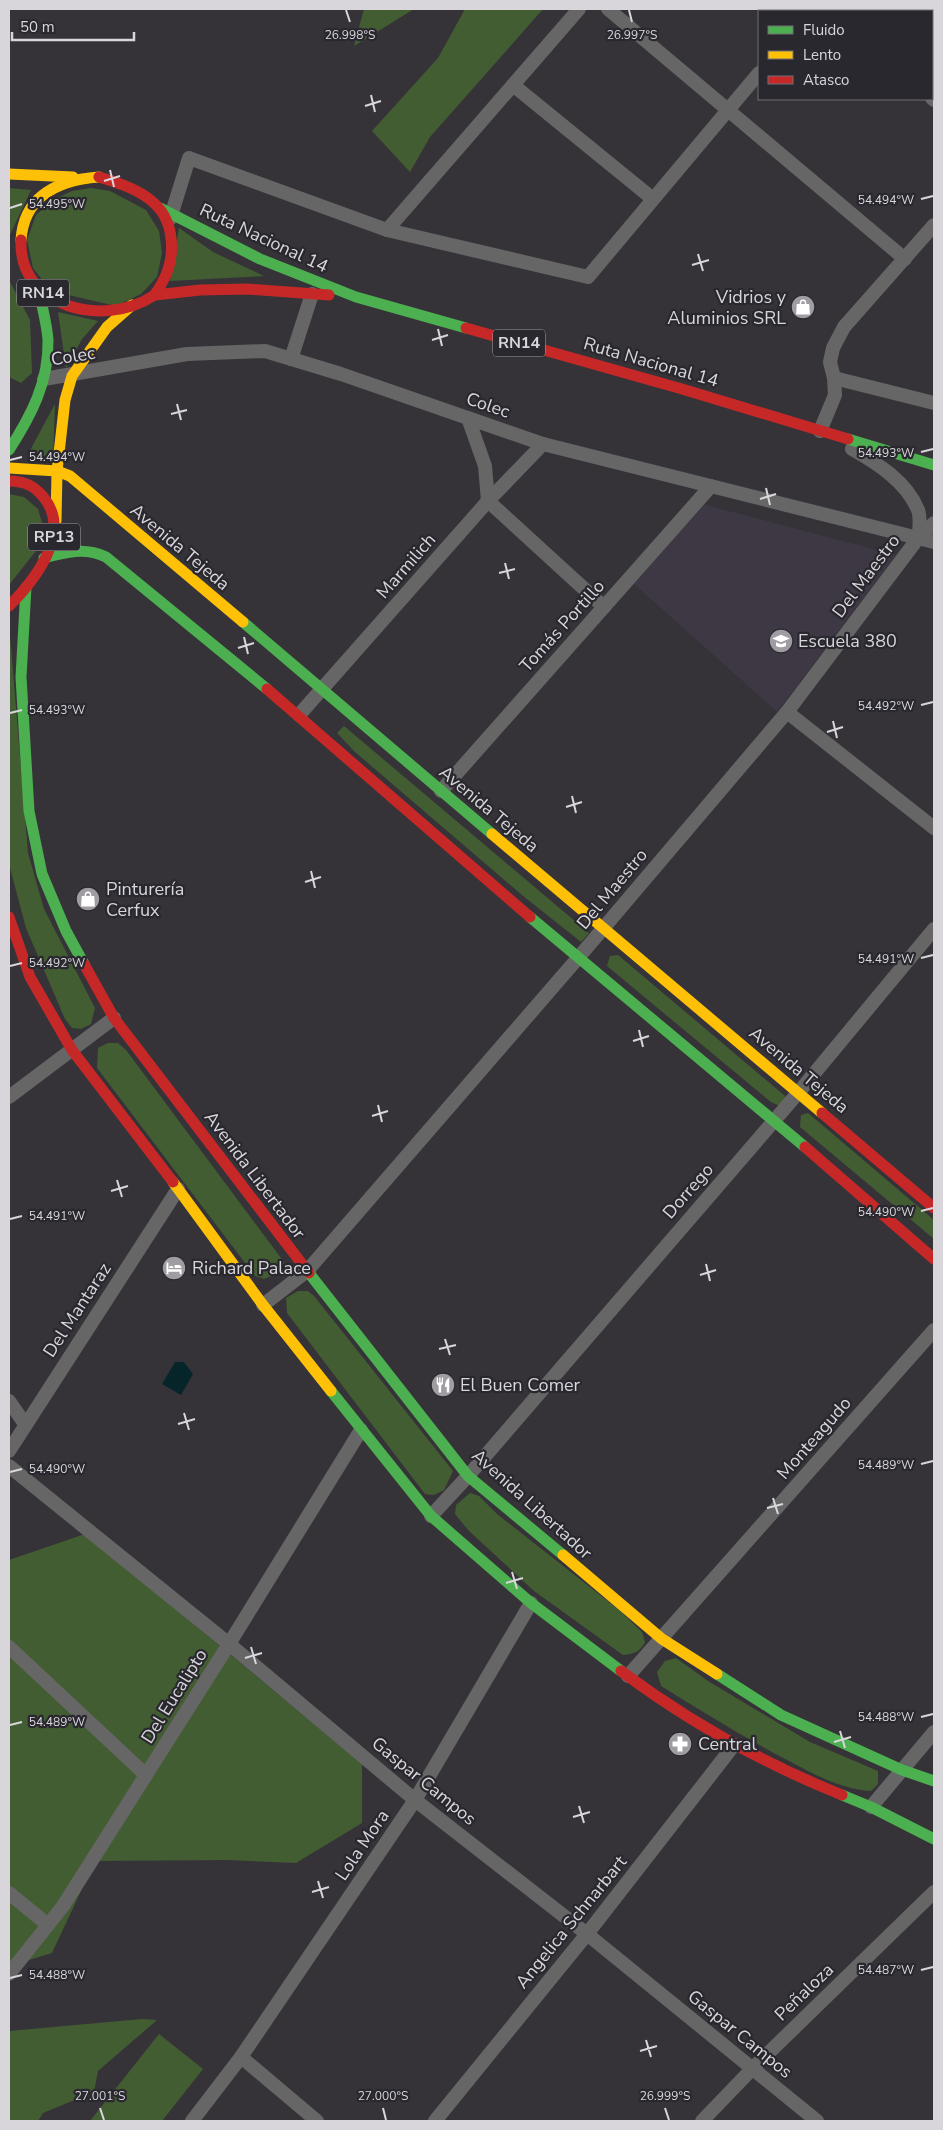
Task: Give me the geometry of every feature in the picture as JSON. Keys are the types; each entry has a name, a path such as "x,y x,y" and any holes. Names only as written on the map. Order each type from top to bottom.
{"main road":[{"name":"Ruta Nacional 14","path":"9,174 78,178 99,177 119,183 137,191 165,211 260,259 356,297 682,389 934,465"},
{"name":"Ruta Nacional 14","path":"24,269 20,246 23,220 34,202 54,186 78,178"},
{"path":"154,295 170,269 172,252 169,229"},
{"name":"Ruta Nacional 14","path":"11,256 24,269 39,291 61,305 82,310 111,311 132,306 154,295 200,290 238,289 356,297"},
{"path":"9,450 33,413 44,379 48,340 39,291"},
{"name":"RP13","path":"9,606 26,587 56,534 57,471 66,400 72,376 106,327 132,306"},
{"name":"Avenida Tejeda","path":"9,468 57,471 70,476 934,1208"},
{"name":"RP13","path":"9,481 24,482 41,495 50,507 56,520"},
{"path":"44,558 76,549 97,551 106,557 299,716 578,958 774,1120 934,1259"},
{"name":"Avenida Libertador","path":"26,587 21,677 29,811 42,874 66,931 114,1018 307,1271 468,1476 662,1639 781,1715 902,1770 934,1781"},
{"path":"9,917 30,977 72,1050 178,1189 263,1305 431,1516 530,1603 628,1676 734,1745 812,1783 871,1807 934,1839"}],"street":[{"path":"387,230 579,9"},
{"path":"608,9 905,258"},
{"path":"169,229 165,211 189,158 387,230 588,277 758,74"},
{"path":"513,85 653,199"},
{"path":"919,537 919,511 908,491 880,466 822,431 835,396 834,378 830,362 833,348 844,327 934,225"},
{"path":"291,359 312,294"},
{"name":"Colec","path":"44,379 72,376 187,354 266,351 341,374 543,444 934,542"},
{"path":"834,378 934,403"},
{"path":"468,418 485,466 488,500 604,607"},
{"name":"Marmilich","path":"299,716 488,500 543,444"},
{"name":"Tomás Portillo","path":"441,791 711,486"},
{"name":"Del Maestro","path":"263,1305 307,1271 578,958 787,712 919,537 934,523"},
{"path":"787,712 934,828"},
{"name":"Dorrego","path":"431,1516 468,1476 798,1093 934,930"},
{"path":"9,1097 114,1018"},
{"name":"Del Mantaraz","path":"9,1451 178,1189"},
{"name":"Monteagudo","path":"628,1676 934,1330"},
{"path":"9,1401 25,1424"},
{"name":"Del Eucalipto","path":"9,1974 63,1906 229,1644 361,1430"},
{"name":"Gaspar Campos","path":"9,1466 229,1644 415,1800 587,1934 817,2121"},
{"name":"Lola Mora","path":"192,2121 241,2057 415,1800 530,1603"},
{"path":"9,1647 146,1775"},
{"path":"871,1807 934,1732"},
{"name":"Angelica Schnarbart","path":"435,2121 587,1934 734,1745"},
{"name":"Peñaloza","path":"702,2121 753,2068 934,1892"},
{"path":"9,1893 48,1925"},
{"path":"241,2057 317,2121"}],"shaded area":[{"path":"702,504 896,555 777,712 634,584"}],"green space":[{"path":"364,9 414,9 354,46"},
{"path":"465,9 543,9 430,137 410,172 372,131 438,58"},
{"path":"9,188 31,190 9,237"},
{"path":"91,188 110,191 146,210 159,231 162,253 157,277 141,294 116,306 51,291 33,268 27,240 36,215 53,200 72,191"},
{"path":"179,228 213,252 264,276 170,281"},
{"path":"9,280 30,320 32,373 21,383 9,377"},
{"path":"58,312 98,321 82,339 66,368"},
{"path":"55,404 53,460 27,456"},
{"path":"9,494 24,497 38,509 44,530 39,547 9,585"},
{"path":"10,635 28,853 44,909 95,1008 91,1024 81,1029 72,1028 65,1019 26,928 9,864"},
{"path":"344,726 589,933 581,942 522,895 355,752 337,733"},
{"path":"618,955 785,1096 785,1103 780,1106 771,1102 607,966 610,956"},
{"path":"108,1043 118,1043 126,1050 284,1262 283,1271 264,1279 255,1276 97,1068 98,1048"},
{"path":"808,1113 934,1220 934,1239 800,1127 801,1115"},
{"path":"298,1291 308,1291 314,1296 453,1471 444,1490 434,1495 425,1494 287,1313 286,1298"},
{"path":"470,1493 479,1496 497,1514 618,1609 642,1632 645,1642 641,1648 633,1653 623,1655 534,1591 468,1530 455,1514 456,1505"},
{"path":"85,1534 362,1764 362,1823 296,1863 227,1860 95,1861 52,1953 9,1966 9,1560"},
{"path":"676,1658 708,1681 810,1742 878,1771 878,1784 871,1791 860,1790 818,1776 740,1734 661,1686 657,1672 665,1661"},
{"path":"142,2019 157,2020 98,2071 94,2092 43,2113 38,2121 9,2121 9,2031"},
{"path":"159,2034 203,2069 162,2121 90,2121"}],"water":[{"path":"175,1362 184,1362 193,1374 181,1395 162,1384"}],"traffic: fast":[{"path":"160,208 260,259 356,297 466,328"},
{"path":"9,450 25,424 37,398 48,355 46,322 39,291"},
{"path":"848,439 934,465"},
{"path":"44,558 68,552 83,551 106,557 267,689"},
{"path":"26,587 21,677 29,811 42,874 66,931 84,964"},
{"path":"243,622 492,834"},
{"path":"530,917 805,1147"},
{"path":"309,1273 468,1476 563,1555"},
{"path":"331,1391 431,1516 531,1603 621,1671"},
{"path":"717,1674 781,1715 902,1770 934,1781"},
{"path":"842,1795 871,1807 934,1839"}],"traffic: slow":[{"path":"9,174 73,177"},
{"path":"21,240 24,224 36,201 58,186 99,177"},
{"path":"56,521 57,471 65,400 72,376 107,327 132,305"},
{"path":"9,468 57,471 70,476 243,622"},
{"path":"492,834 822,1113"},
{"path":"173,1182 263,1305 331,1391"},
{"path":"563,1555 662,1639 717,1674"}],"traffic: jam":[{"path":"21,240 24,263 33,282 49,296 68,306 89,310 111,310 133,306 153,296 163,281 170,261 171,240 166,220 154,203 142,194 99,177"},
{"path":"155,295 200,290 247,289 329,295"},
{"path":"466,328 682,389 848,439"},
{"path":"9,481 29,485 41,494 52,513 54,527 52,541 39,570 9,606"},
{"path":"267,689 530,917"},
{"path":"9,917 30,977 72,1050 173,1182"},
{"path":"84,964 114,1018 309,1273"},
{"path":"822,1113 934,1208"},
{"path":"805,1147 934,1259"},
{"path":"621,1671 673,1707 728,1740 784,1770 842,1795"}],"place":[{"name":"Vidrios y Aluminios SRL","path":"803,307"},
{"name":"Escuela 380","path":"781,641"},
{"name":"Pinturería Cerfux","path":"88,899"},
{"name":"Richard Palace","path":"174,1268"},
{"name":"El Buen Comer","path":"443,1385"},
{"name":"Central","path":"680,1744"}]}
